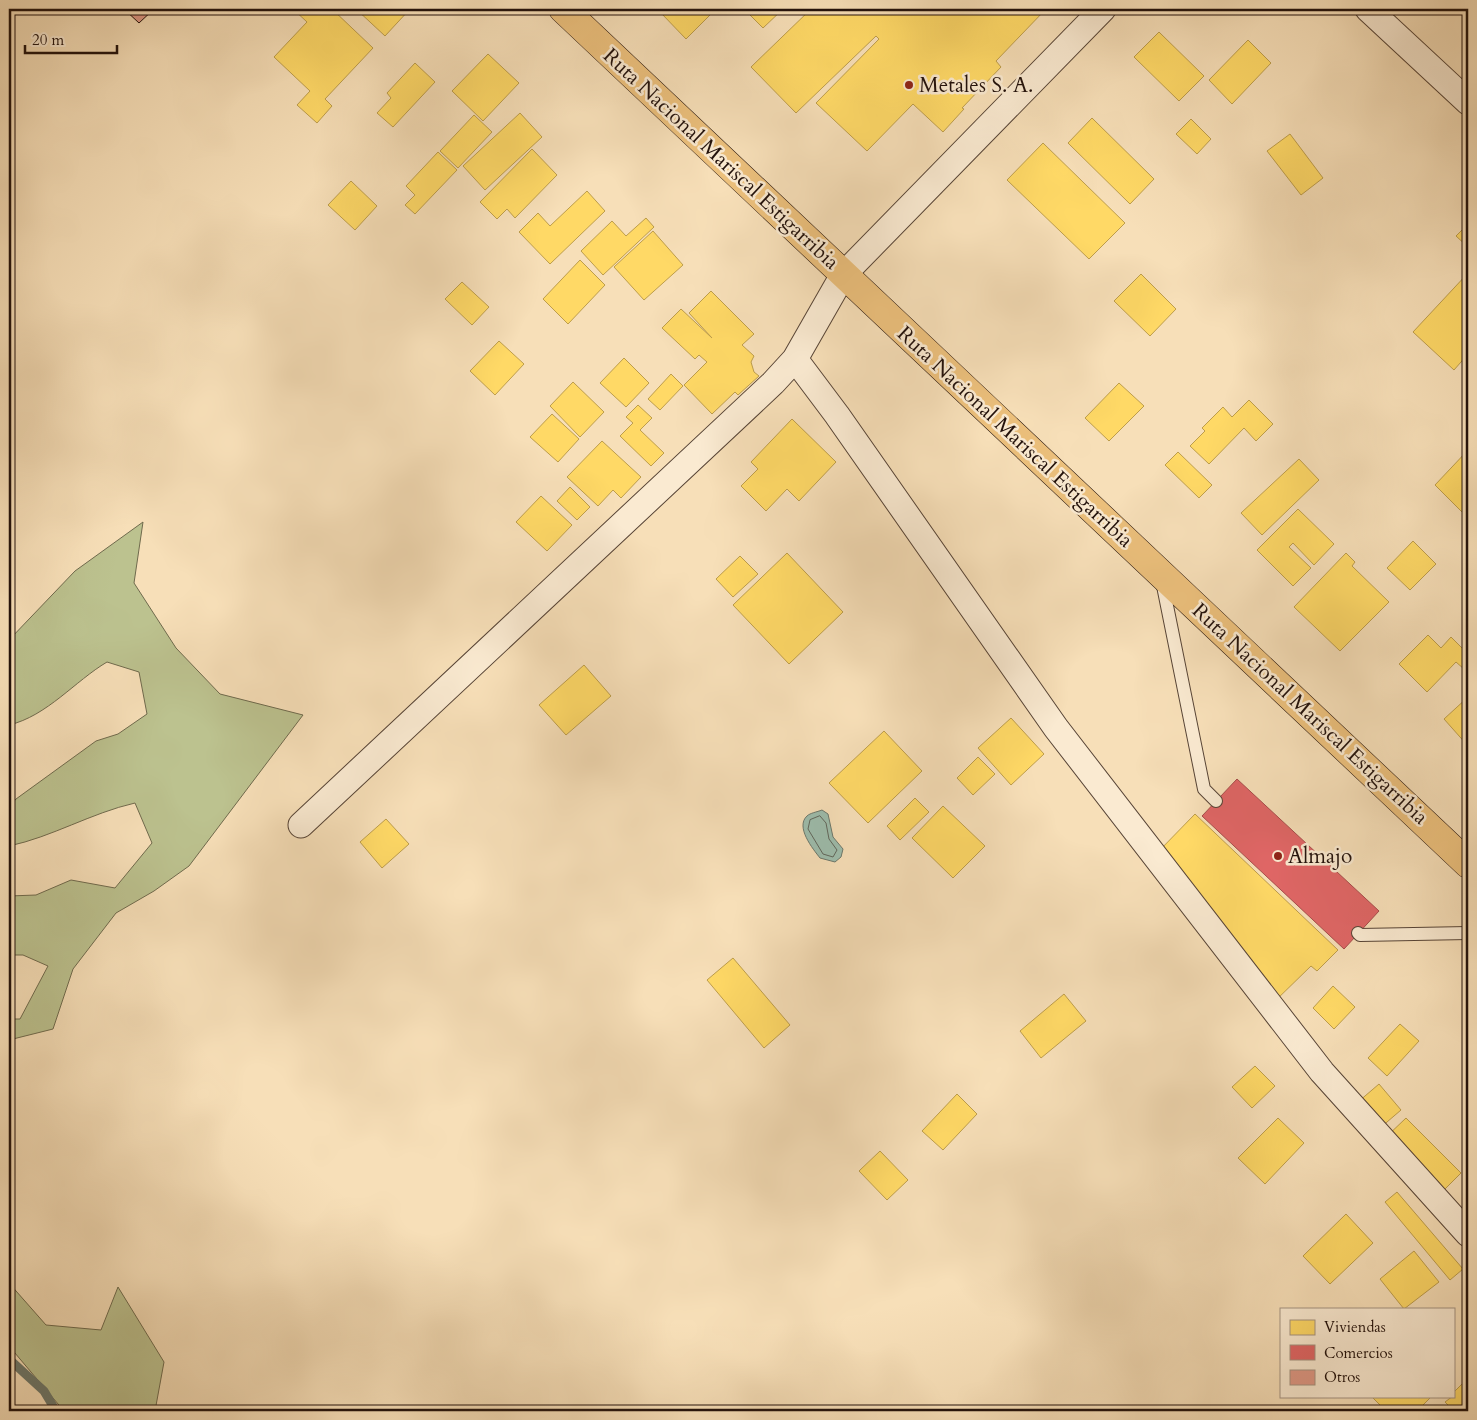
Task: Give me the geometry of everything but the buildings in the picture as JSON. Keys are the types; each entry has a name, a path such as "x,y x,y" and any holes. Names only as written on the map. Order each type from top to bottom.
{"main road":[{"name":"Ruta Nacional Mariscal Estigarribia","path":"563,9 1468,864"}],"street":[{"path":"301,825 772,383 795,359 844,275 1103,9"},
{"path":"1368,9 1468,102"},
{"path":"795,359 838,416 1056,728 1322,1072 1468,1234"}],"lane":[{"path":"1160,574 1204,789 1216,801"},
{"path":"1358,933 1360,935 1468,933"}],"green space":[{"path":"143,522 134,583 176,648 220,694 303,715 189,866 154,891 116,913 73,969 53,1029 9,1040 9,1019 20,1019 48,966 23,955 9,955 9,896 36,895 71,880 115,888 152,843 135,803 119,807 41,837 9,846 9,807 16,799 96,741 118,734 147,714 139,672 107,662 36,714 9,725 9,640 75,571"},
{"path":"9,1283 46,1325 101,1330 118,1287 164,1362 155,1411 64,1411 9,1346"}],"water":[{"path":"822,810 828,814 833,837 843,849 841,857 835,862 820,858 804,832 803,826 807,816"}],"waterway":[{"path":"9,1359 44,1391 56,1411"}],"place":[{"name":"Metales S. A.","path":"909,85"},
{"name":"Almajo","path":"1278,856"}]}
